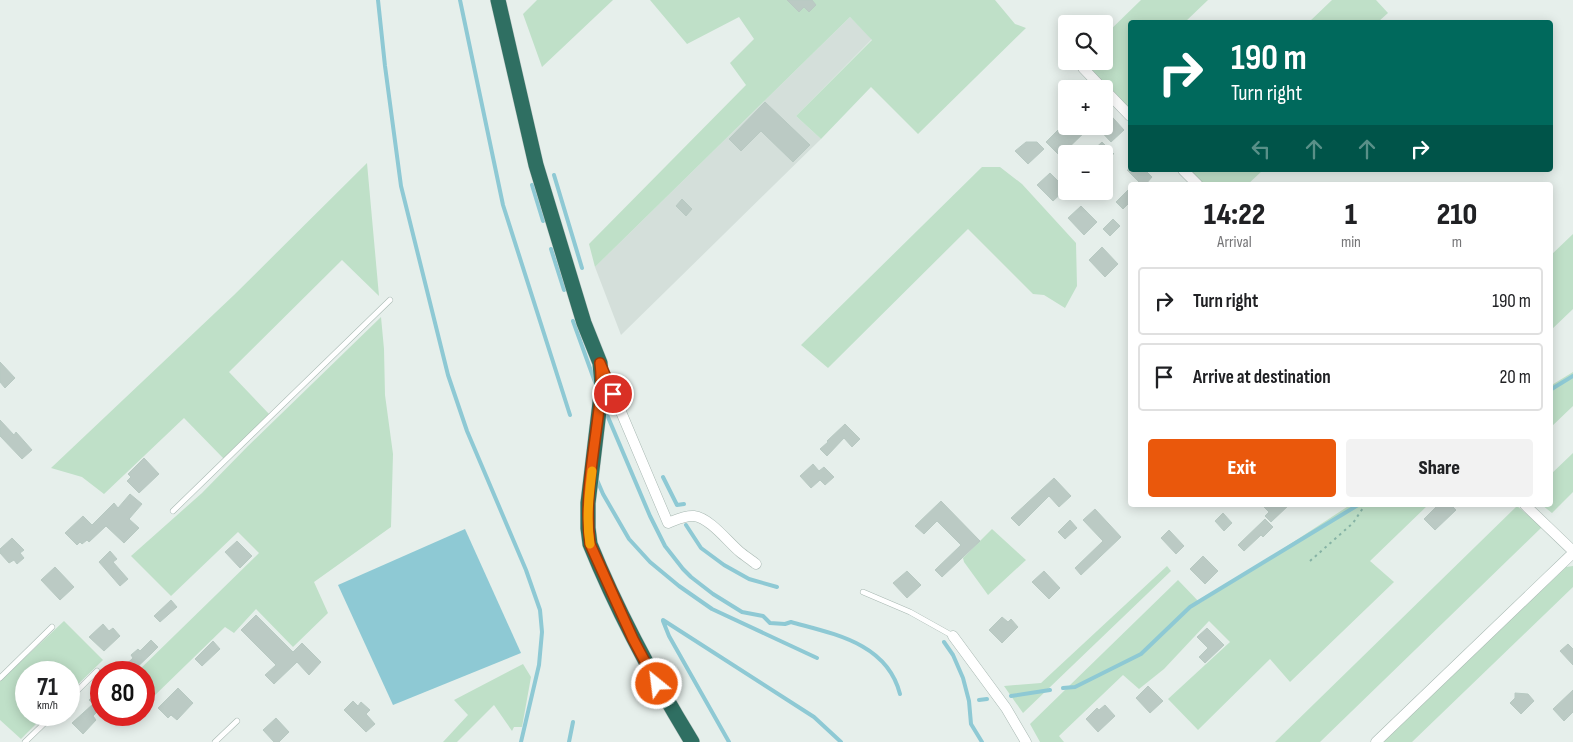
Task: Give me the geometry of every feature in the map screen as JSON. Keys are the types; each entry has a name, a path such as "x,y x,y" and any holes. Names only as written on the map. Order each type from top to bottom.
{"highway":[{"path":"498,0 536,164 584,323 600,363 602,375 601,394 588,503 590,544 633,639 665,698 692,742"}],"street":[{"path":"1085,70 1095,80"},
{"path":"1113,98 1128,114"},
{"path":"1185,172 1195,182"},
{"path":"600,363 668,523 683,517 693,516 701,518 756,564"},
{"path":"1376,742 1573,552 1527,507"},
{"path":"953,636 1006,708 1026,742"}],"lane":[{"path":"174,511 390,300"},
{"path":"863,592 910,612 953,636"},
{"path":"0,678 52,627"},
{"path":"80,688 90,678"},
{"path":"215,742 237,721"},
{"path":"25,742 41,726"}],"path":[{"path":"1310,561 1353,522 1364,507"}],"shaded area":[{"path":"850,17 872,39 796,116 821,139 621,335 595,267"}],"green space":[{"path":"537,0 613,0 542,67 523,14"},
{"path":"650,0 995,0 1015,24 1026,28 918,134 871,87 821,139 796,116 872,40 850,17 595,267 589,244 746,85 730,63 754,39 739,17 687,44"},
{"path":"1141,0 1208,0 1187,20 1128,20 1128,110 1113,94 1113,80 1101,80 1091,70 1113,70 1113,27"},
{"path":"1332,0 1376,0 1388,13 1380,20 1311,20"},
{"path":"367,163 379,296 342,260 229,372 270,415 224,459 184,418 104,494 82,477 51,468 234,295"},
{"path":"982,167 1000,167 1022,184 1076,243 1077,286 1065,308 1044,295 1033,294 968,229 828,368 801,345"},
{"path":"1191,172 1261,172 1250,182 1201,182"},
{"path":"1573,234 1573,309 1553,328 1553,253"},
{"path":"381,317 385,395 393,454 391,527 314,582 328,613 293,647 256,609 234,633 225,627 155,695 155,661 148,661 259,553 238,532 171,596 131,556 202,493"},
{"path":"1573,372 1573,406 1553,425 1553,384"},
{"path":"1573,453 1573,492 1552,513 1544,507 1553,507 1553,472"},
{"path":"1347,507 1426,507 1370,561 1394,582 1290,682 1270,659 1198,730 1168,699 1230,642 1209,621 1164,669 1139,689 1123,675 1059,736 1064,742 1040,742 1030,724 1178,580 1200,603"},
{"path":"1516,507 1542,527 1320,742 1275,742"},
{"path":"992,529 1026,560 988,595 963,558"},
{"path":"1167,566 1171,571 1023,713 1004,686 1041,683"},
{"path":"1573,566 1573,587 1412,742 1383,742 1566,567"},
{"path":"64,621 103,660 90,661 90,673 80,682 80,661 21,661"},
{"path":"523,664 531,677 522,727 514,727 512,731 494,705 457,742 443,742 468,715 454,700"},
{"path":"15,667 15,726 34,726 21,739 0,720 0,681"}],"water":[{"path":"465,529 521,653 393,705 338,585"}],"building":[{"path":"787,0 812,0 816,5 809,12 804,7 799,12"},
{"path":"765,102 810,145 793,162 761,131 741,151 729,139"},
{"path":"1113,118 1124,130 1111,142 1104,135 1113,135"},
{"path":"1058,130 1058,135 1082,135 1071,145 1058,145 1058,154 1046,142"},
{"path":"1026,142 1037,142 1044,149 1028,164 1015,151"},
{"path":"1129,172 1147,172 1152,177 1148,182 1139,182"},
{"path":"1050,173 1058,181 1058,196 1053,201 1037,185"},
{"path":"1128,190 1128,204 1123,209 1116,202"},
{"path":"682,199 692,209 686,216 676,206"},
{"path":"1081,206 1097,222 1084,235 1068,218"},
{"path":"1113,219 1120,226 1110,236 1103,229"},
{"path":"1102,247 1118,264 1105,277 1089,260"},
{"path":"0,362 15,378 5,388 0,382"},
{"path":"0,420 14,435 16,432 32,450 22,459 0,436"},
{"path":"845,424 860,439 852,447 844,438 827,456 820,449"},
{"path":"144,458 159,474 139,493 127,481 131,477 128,474"},
{"path":"813,464 819,471 824,467 834,477 825,485 820,480 811,488 800,476"},
{"path":"1054,478 1071,496 1059,507 1049,496 1019,526 1011,518"},
{"path":"130,494 142,504 129,519 139,528 124,543 106,526 89,542 87,540 77,545 65,533 83,516 92,525 114,503 118,508"},
{"path":"941,501 980,541 942,577 935,570 961,545 937,521 924,534 915,526"},
{"path":"1264,507 1287,507 1271,522 1265,516 1269,512"},
{"path":"1436,507 1453,507 1456,510 1435,530 1424,519"},
{"path":"1095,509 1121,537 1081,575 1075,568 1103,541 1083,520"},
{"path":"1223,513 1232,523 1224,531 1215,521"},
{"path":"1265,519 1273,527 1244,551 1238,545"},
{"path":"1070,520 1077,528 1065,539 1058,532"},
{"path":"1169,530 1184,546 1176,554 1161,538"},
{"path":"12,538 24,550 20,553 24,558 17,564 14,560 9,563 0,553 0,549"},
{"path":"237,541 252,556 240,568 225,552"},
{"path":"110,551 117,559 113,562 128,579 120,586 99,562"},
{"path":"1203,556 1218,571 1205,584 1190,569"},
{"path":"55,567 74,587 60,600 41,580"},
{"path":"907,571 921,585 907,598 893,583"},
{"path":"1044,571 1060,588 1049,599 1032,582"},
{"path":"171,600 177,607 160,622 154,616"},
{"path":"256,615 293,652 302,643 321,662 309,675 297,662 274,684 265,675 276,665 241,630"},
{"path":"1002,617 1008,622 1011,619 1018,627 1002,643 989,630"},
{"path":"103,624 109,631 113,628 120,636 104,651 89,637"},
{"path":"1207,628 1224,645 1205,663 1199,657 1208,648 1197,637"},
{"path":"151,640 158,647 144,661 130,661 133,658 131,655 138,649 140,651"},
{"path":"213,641 220,649 202,666 195,659"},
{"path":"1568,644 1573,649 1573,665 1560,651"},
{"path":"1148,686 1163,701 1150,713 1136,698"},
{"path":"178,688 193,703 177,720 171,715 168,718 158,708"},
{"path":"1573,690 1573,712 1564,721 1553,709"},
{"path":"1515,693 1528,694 1534,701 1521,714 1510,703 1515,698"},
{"path":"353,701 358,706 361,702 370,710 366,714 375,724 366,732 344,710"},
{"path":"1105,705 1115,716 1098,732 1086,719 1097,708 1099,710"},
{"path":"90,707 90,726 83,734 75,726 80,726 80,716"},
{"path":"276,718 289,732 279,742 274,742 263,730"}],"waterway":[{"path":"378,0 401,186 448,375 467,431 526,570 540,610 542,632 539,665 521,742"},
{"path":"460,0 503,205 570,415"},
{"path":"554,175 582,268"},
{"path":"532,185 543,221"},
{"path":"551,249 564,290"},
{"path":"573,321 595,382"},
{"path":"1553,388 1573,376"},
{"path":"605,410 650,516 665,546 691,577 713,594 742,612 763,616 770,623 785,624 791,622 807,626 857,643 884,663 893,677 900,694"},
{"path":"663,477 677,505 684,504"},
{"path":"597,480 629,539 650,562 679,586 712,609 817,658"},
{"path":"1063,688 1075,687 1141,654 1190,607 1355,507"},
{"path":"686,525 701,548 724,565 749,579 777,587"},
{"path":"663,620 814,717 841,742"},
{"path":"663,621 669,636 729,742"},
{"path":"944,642 953,655 963,678 969,701 971,724 982,742"},
{"path":"1011,696 1050,690"},
{"path":"979,700 987,699"},
{"path":"569,742 573,722"}],"slow traffic":[{"path":"590,544 588,503 592,471"}],"route":[{"path":"613,394 600,363 602,386 588,503 590,544 600,570 633,639 657,684"}]}
